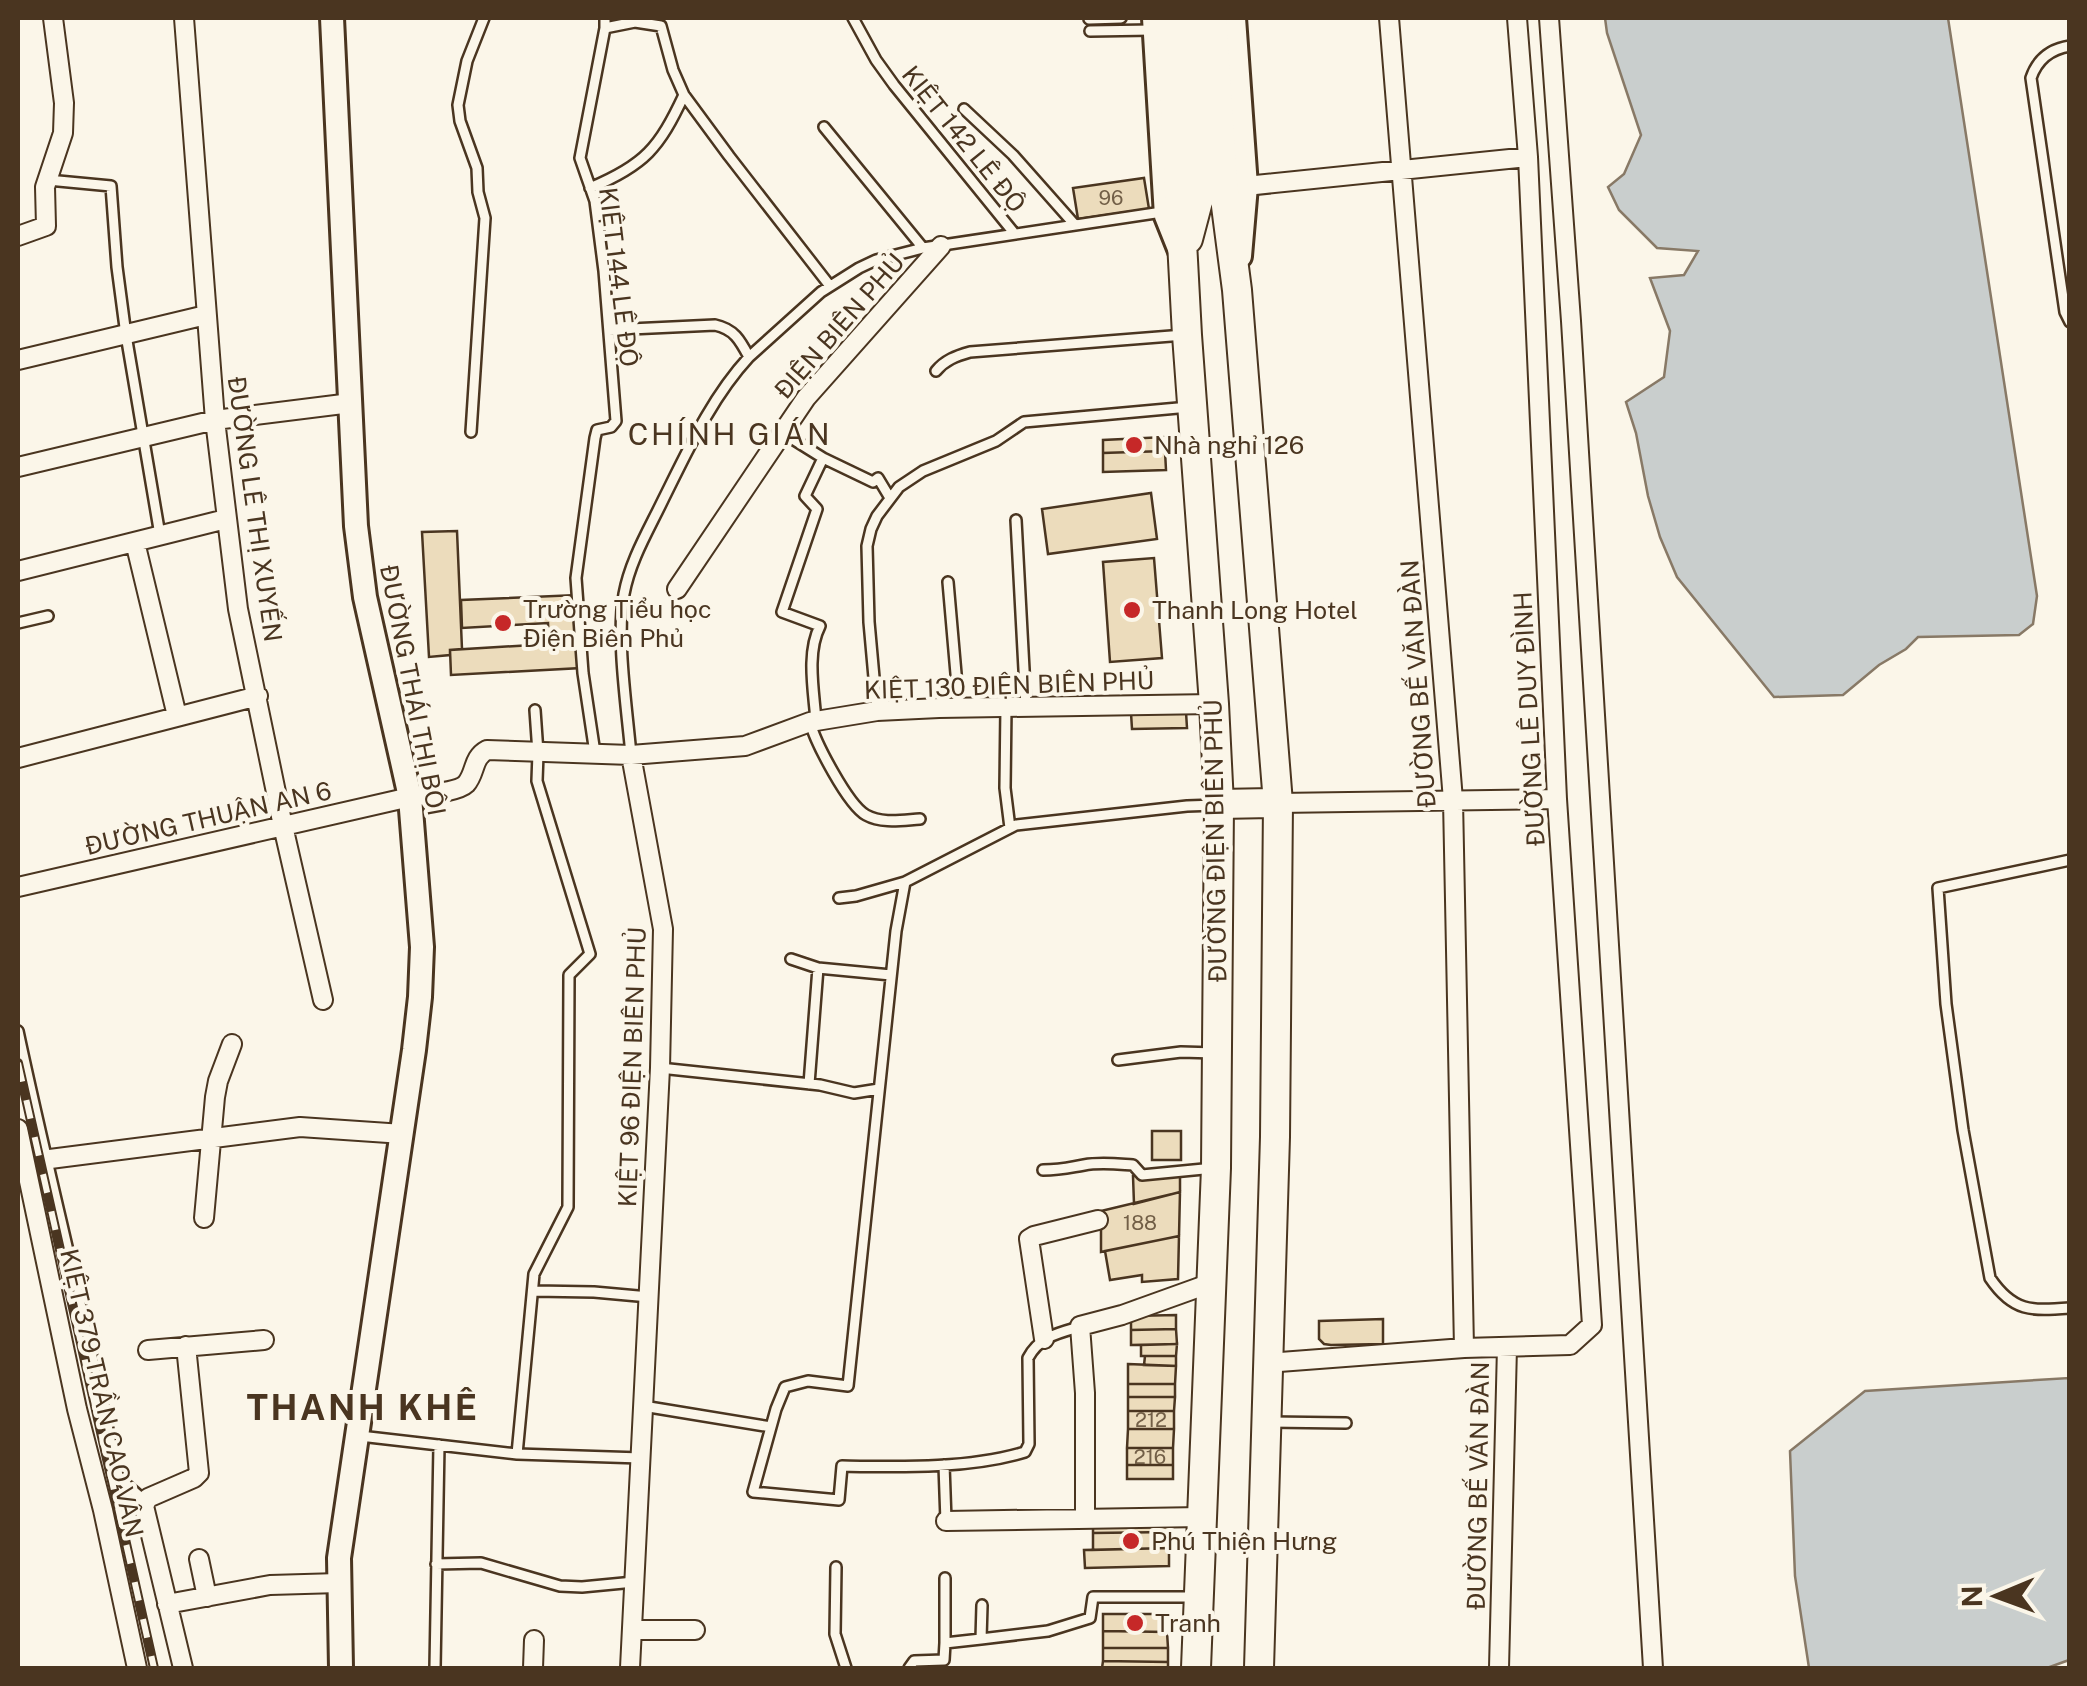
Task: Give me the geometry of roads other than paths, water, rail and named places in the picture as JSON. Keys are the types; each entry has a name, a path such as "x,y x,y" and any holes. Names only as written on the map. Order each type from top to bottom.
{"main road":[{"path":"1182,257 1201,190 1191,18"},
{"path":"1212,18 1278,804 1260,1668"},
{"path":"1159,22 1182,257"},
{"name":"ĐƯỜNG ĐIỆN BIÊN PHỦ","path":"1182,257 1219,804 1216,1168 1196,1668"},
{"path":"1219,804 1278,804"}],"street":[{"path":"18,236 46,226 45,187 63,133 64,103 53,18"},
{"name":"ĐƯỜNG LÊ THỊ XUYẾN","path":"184,18 206,315 238,609 323,1000"},
{"name":"ĐƯỜNG THÁI THỊ BÔI","path":"332,18 356,526 364,597 410,797 422,947 420,997 402,1134 340,1558 341,1668"},
{"path":"1234,18 1246,186 1237,290"},
{"name":"ĐƯỜNG BẾ VĂN ĐÀN","path":"1388,18 1453,800 1464,1348"},
{"name":"ĐƯỜNG LÊ DUY ĐÌNH","path":"1507,1347 1570,1345 1592,1325 1557,799 1528,157 1517,18"},
{"path":"1549,18 1653,1668"},
{"name":"ĐƯỜNG ĐIỆN BIÊN PHỦ","path":"1159,22 1165,211 1182,257"},
{"path":"1246,186 1528,157"},
{"name":"ĐIỆN BIÊN PHỦ","path":"677,589 806,398 932,247"},
{"path":"18,360 206,315"},
{"path":"18,467 216,420 351,404"},
{"path":"18,571 226,519"},
{"path":"135,542 178,716"},
{"path":"18,758 258,696"},
{"name":"KIỆT 130 ĐIỆN BIÊN PHỦ","path":"538,752 631,755 745,746 813,721 877,711 1214,704"},
{"name":"ĐƯỜNG THUẬN AN 6","path":"18,887 460,788 482,752 538,752"},
{"name":"KIỆT 96 ĐIỆN BIÊN PHỦ","path":"630,1668 660,1068 663,929 631,755"},
{"path":"1278,804 1557,799"},
{"path":"204,1218 218,1081 232,1044"},
{"path":"50,1159 300,1128 402,1134"},
{"name":"KIỆT 379 TRẦN CAO VÂN","path":"18,1129 138,1668"},
{"path":"1044,1339 1029,1240 1098,1220"},
{"path":"1085,1519 1080,1326 1210,1283"},
{"path":"148,1350 264,1340"},
{"path":"183,1668 144,1514 148,1498 199,1473 186,1346"},
{"name":"ĐƯỜNG BẾ VĂN ĐÀN","path":"1267,1363 1507,1347 1499,1668"},
{"path":"946,1521 1202,1517"},
{"path":"199,1559 207,1596"},
{"path":"167,1604 270,1585 338,1583"},
{"path":"632,1630 694,1630"},
{"path":"533,1668 534,1640"}],"lane":[{"path":"472,432 485,218 477,168 458,104 462,74 484,18"},
{"name":"KIỆT 142 LÊ ĐỘ","path":"853,18 894,85 1014,233"},
{"path":"1089,18 1121,18"},
{"path":"1090,32 1159,22"},
{"path":"605,23 662,26 684,95 830,286"},
{"name":"KIỆT 144 LÊ ĐỘ","path":"595,755 583,673 576,578 595,438 597,430 614,425 604,270 595,201 580,158 605,23"},
{"path":"2070,46 2044,56 2031,78 2065,312 2070,322"},
{"path":"590,188 623,174 643,160 663,136 684,95"},
{"path":"964,109 1013,155 1075,225"},
{"name":"ĐIỆN BIÊN PHỦ","path":"824,127 932,247"},
{"path":"47,180 111,186 126,335 160,536"},
{"name":"KIỆT 96 ĐIỆN BIÊN PHỦ","path":"631,755 621,634 624,594 637,552 699,429 749,356 830,286 876,260 1014,233 1165,211"},
{"path":"608,330 715,324 738,337 749,356"},
{"path":"936,371 955,356 970,352 1187,335"},
{"path":"877,711 867,546 871,529 899,487 923,471 996,441 1024,422 1192,407"},
{"path":"783,433 873,482 878,478 890,498"},
{"path":"823,458 805,496 817,509 782,612 820,626 813,670 813,721 819,749 856,805 865,815 890,821 920,819"},
{"path":"1016,520 1026,707"},
{"path":"948,582 959,708"},
{"path":"18,623 48,616"},
{"path":"1006,707 1010,828"},
{"path":"516,1454 534,1274 568,1207 569,975 590,954 537,781 535,710"},
{"path":"839,898 904,882 1016,825 1219,804"},
{"path":"2070,860 1938,888 1946,1004 1963,1130 1990,1278 2002,1296 2023,1309 2070,1308"},
{"path":"904,882 848,1386 808,1381 785,1387 753,1492 839,1500 842,1466 944,1465 1028,1450 1028,1358 1044,1339 1080,1326"},
{"path":"791,958 818,968 891,975"},
{"path":"809,1084 818,968"},
{"path":"18,1031 118,1478 146,1502"},
{"path":"1118,1060 1181,1052 1218,1053"},
{"path":"660,1068 809,1084 854,1093 879,1090"},
{"path":"1043,1170 1134,1165 1142,1175 1216,1168"},
{"path":"534,1291 648,1296"},
{"path":"642,1406 771,1427"},
{"path":"1265,1422 1346,1422"},
{"path":"358,1436 516,1454 641,1458"},
{"path":"434,1668 440,1445"},
{"path":"944,1465 946,1521"},
{"path":"436,1564 481,1563 560,1586 634,1582"},
{"path":"836,1567 835,1634 846,1668"},
{"path":"909,1668 914,1661 944,1660 945,1578"},
{"path":"945,1643 1048,1632 1090,1618 1093,1597 1199,1597"},
{"path":"982,1605 982,1639"}],"railway":[{"path":"18,1063 154,1668"}],"place":[{"name":"Nhà nghỉ 126","path":"1134,445"},
{"name":"Thanh Long Hotel","path":"1132,610"},
{"name":"Trường Tiểu học Điện Biên Phủ","path":"503,623"},
{"name":"Phú Thiện Hưng","path":"1131,1541"},
{"name":"Tranh","path":"1135,1623"}],"district":[{"name":"CHÍNH GIÁN","path":"730,434"},
{"name":"THANH KHÊ","path":"363,1407"}]}
